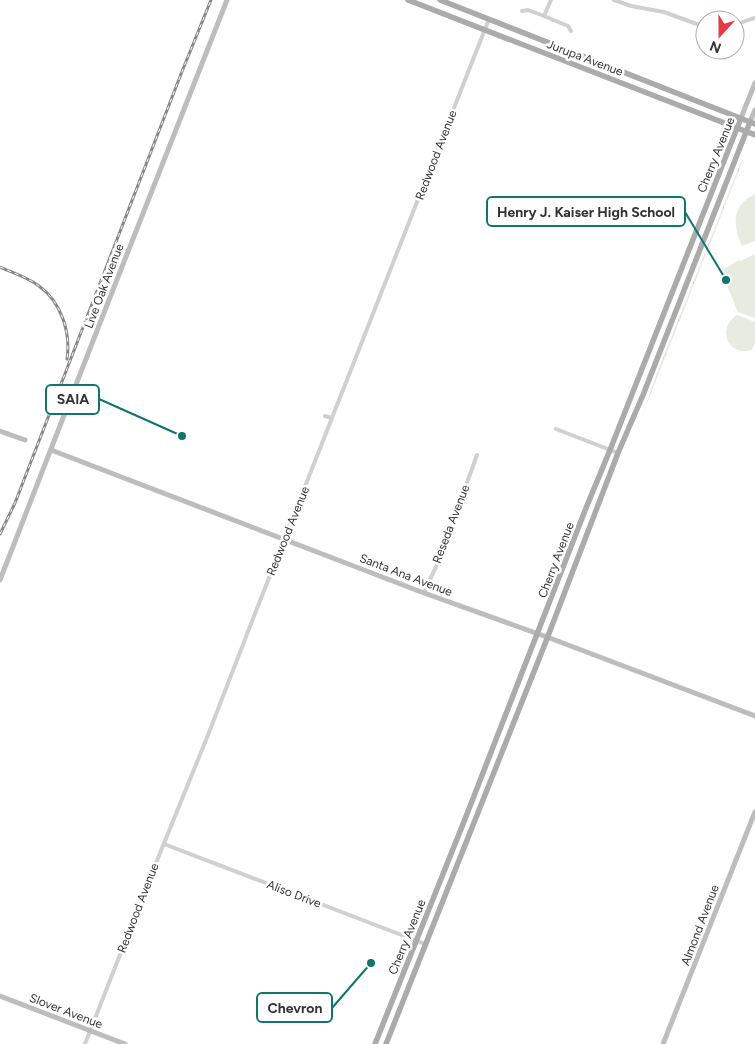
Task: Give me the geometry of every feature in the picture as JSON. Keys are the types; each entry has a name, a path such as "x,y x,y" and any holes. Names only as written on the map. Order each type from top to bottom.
{"main road":[{"name":"Jurupa Avenue","path":"408,0 755,135"},
{"name":"Jurupa Avenue","path":"440,0 753,123"},
{"name":"Cherry Avenue","path":"375,1044 741,118"},
{"name":"Cherry Avenue","path":"386,1044 618,453 643,395 746,132 753,123"}],"street":[{"name":"Live Oak Avenue","path":"0,580 227,0"},
{"path":"544,16 551,0"},
{"path":"614,0 631,6 664,12 695,23"},
{"path":"522,11 528,10 544,16 568,26 571,31"},
{"name":"Redwood Avenue","path":"85,1044 212,726 256,609 489,19"},
{"name":"Cherry Avenue","path":"741,118 755,83"},
{"name":"Cherry Avenue","path":"753,123 755,110"},
{"path":"325,416 332,418"},
{"path":"556,429 618,453"},
{"path":"0,430 24,440"},
{"name":"Santa Ana Avenue","path":"51,450 424,593 538,633 755,716"},
{"name":"Reseda Avenue","path":"424,593 477,455"},
{"name":"Almond Avenue","path":"663,1044 755,812"},
{"name":"Aliso Drive","path":"164,844 425,944"},
{"name":"Slover Avenue","path":"0,996 125,1044"}],"green space":[{"path":"743,160 642,416 657,373"},
{"path":"755,194 755,241 742,246 737,231 736,216 742,204"},
{"path":"755,254 755,318 738,312 721,271 739,260"},
{"path":"737,315 755,322 755,343 752,350 744,351 737,349 731,346 728,340 726,334 727,327"}],"railway":[{"path":"0,534 15,503 211,0"},
{"path":"0,267 39,286 53,300 59,309 66,328 67,359"}],"place":[{"name":"Henry J. Kaiser High School","path":"726,280"},
{"name":"SAIA","path":"182,436"},
{"name":"Chevron","path":"371,963"}]}
